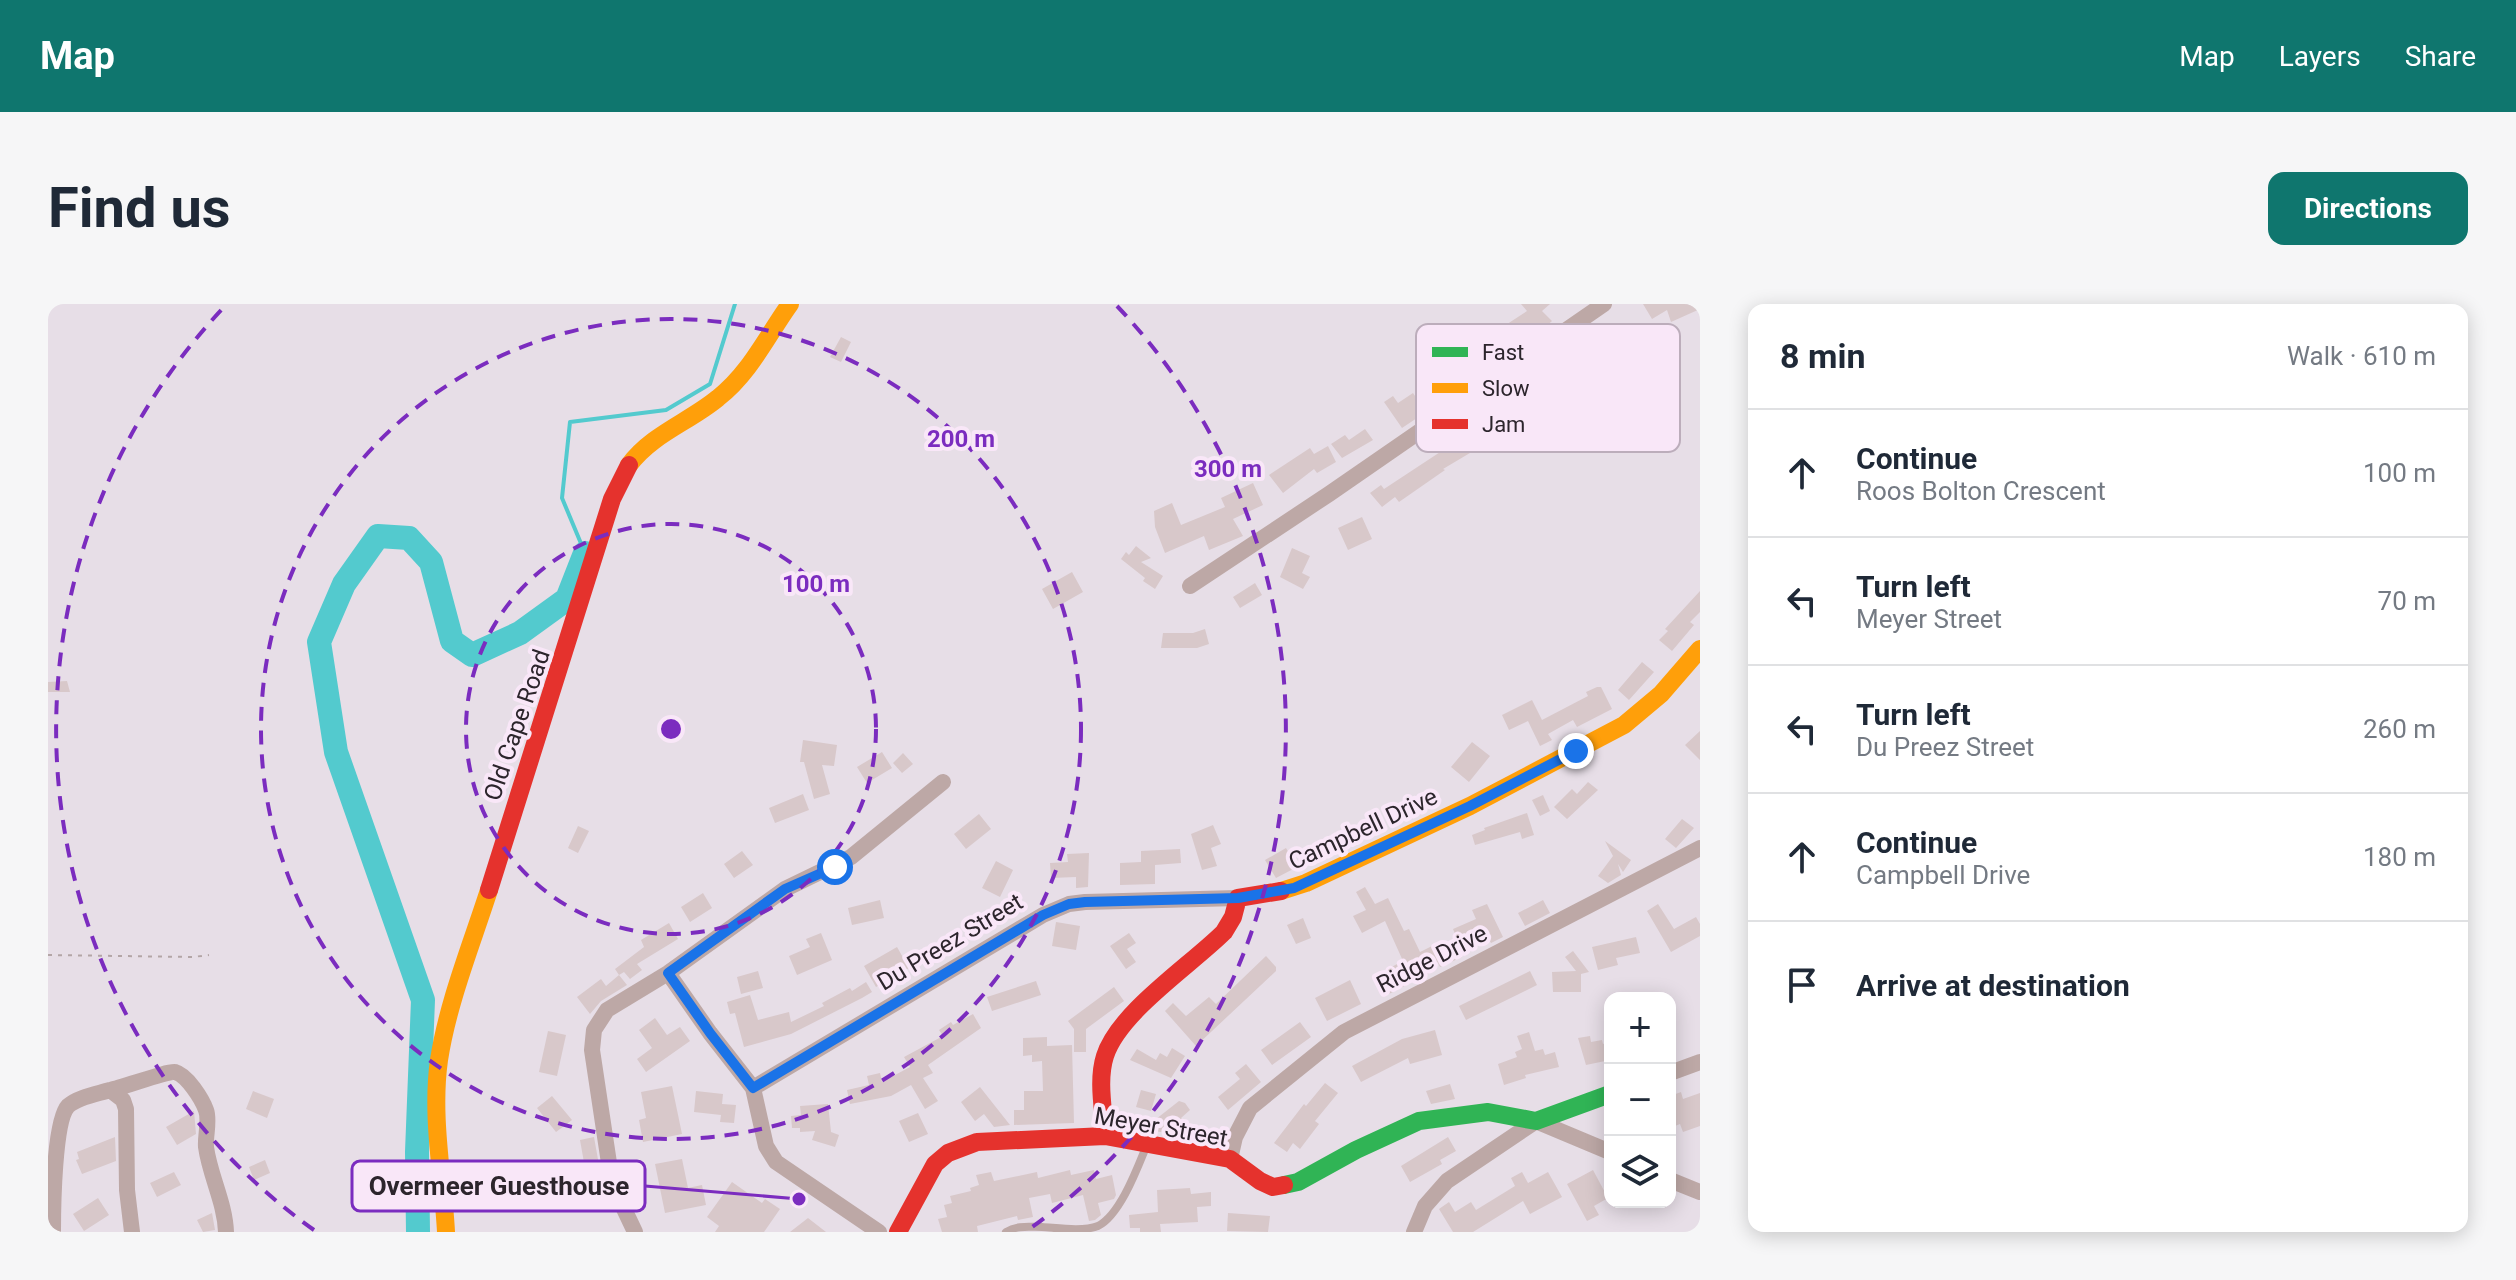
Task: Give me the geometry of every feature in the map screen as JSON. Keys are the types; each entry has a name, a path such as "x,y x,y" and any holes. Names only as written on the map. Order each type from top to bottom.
{"street":[{"name":"Old Cape Road","path":"446,1232 437,1102 439,1065 449,1012 510,816 562,667 612,499 621,475 632,459 729,389 790,304"},
{"path":"1575,324 1604,304"},
{"path":"1190,586 1416,434"},
{"name":"Campbell Drive","path":"1238,898 1279,892 1306,883 1470,806 1624,725 1661,694 1700,649"},
{"path":"635,1232 616,1192 609,1163 592,1050 594,1030 607,1010 668,973 785,889 851,857 943,782"},
{"name":"Ridge Drive","path":"1230,1159 1235,1137 1250,1108 1344,1032 1700,848"},
{"path":"1105,1136 1102,1070 1113,1038 1129,1018 1211,946 1233,917 1238,898"},
{"name":"Du Preez Street","path":"753,1088 1043,915 1069,904 1238,898"},
{"path":"668,973 753,1088 766,1146 776,1162 879,1232"},
{"path":"1676,1071 1700,1062"},
{"path":"53,1232 58,1139 63,1113 74,1102 169,1071 186,1078 207,1113 206,1148 226,1232"},
{"path":"110,1090 123,1100 126,1109 127,1190 132,1232"},
{"path":"1414,1232 1425,1206 1447,1181 1536,1121 1604,1096"},
{"name":"Meyer Street","path":"898,1232 935,1164 958,1147 977,1142 1105,1136 1230,1159 1273,1187 1298,1182 1399,1129 1427,1119 1488,1112 1536,1121"},
{"path":"1536,1121 1604,1149"},
{"path":"1676,1182 1700,1192"}],"lane":[{"path":"1006,1232 1024,1226 1086,1228 1098,1225 1112,1212 1131,1183 1147,1144"}],"path":[{"path":"48,955 209,955"}],"building":[{"path":"1521,304 1550,304 1542,311 1552,321 1549,324 1507,324 1527,311"},
{"path":"1643,304 1700,304 1700,309 1671,322 1667,310 1652,319"},
{"path":"841,337 851,342 841,362 830,357"},
{"path":"1413,393 1416,397 1416,419 1402,428 1384,402 1393,396 1398,403"},
{"path":"1365,429 1373,440 1342,458 1331,444 1345,435 1349,440"},
{"path":"1328,446 1336,462 1317,473 1314,469 1283,493 1269,475 1310,448 1314,454"},
{"path":"1440,452 1472,452 1399,502 1395,497 1382,507 1370,493 1381,485 1384,489"},
{"path":"1253,483 1263,505 1233,519 1243,536 1209,550 1204,536 1165,553 1155,527 1154,511 1172,503 1181,525 1225,507 1221,498"},
{"path":"1362,517 1372,539 1348,550 1338,528"},
{"path":"1136,546 1151,558 1141,562 1163,576 1155,589 1121,559"},
{"path":"1292,548 1310,556 1302,573 1310,577 1303,589 1280,577"},
{"path":"1072,572 1083,592 1053,609 1042,589"},
{"path":"1255,583 1262,595 1240,608 1233,597"},
{"path":"1700,591 1700,612 1690,622 1694,625 1672,651 1659,640 1668,631 1665,629"},
{"path":"1205,629 1209,644 1197,648 1161,648 1163,633 1193,633"},
{"path":"1642,662 1654,672 1629,700 1618,690"},
{"path":"67,681 70,692 48,692 48,682"},
{"path":"1601,687 1612,709 1577,727 1573,720 1548,734 1552,740 1540,746 1528,721 1509,730 1502,715 1532,700 1542,720 1588,696 1586,692"},
{"path":"1700,731 1700,760 1685,745"},
{"path":"803,740 837,745 834,766 822,765 830,794 814,799 804,762 800,762"},
{"path":"1472,742 1490,756 1469,782 1451,767"},
{"path":"882,752 892,768 867,783 857,767"},
{"path":"903,753 913,764 902,773 893,763"},
{"path":"1588,782 1598,790 1567,819 1554,807 1572,789 1577,794"},
{"path":"803,794 809,810 775,823 769,808"},
{"path":"1543,795 1550,811 1540,816 1532,800"},
{"path":"1527,813 1534,835 1522,839 1520,832 1475,845 1472,835"},
{"path":"979,814 991,829 966,849 954,834"},
{"path":"1682,819 1694,828 1676,848 1665,839"},
{"path":"1213,825 1221,844 1211,848 1217,866 1202,870 1191,834"},
{"path":"578,826 589,831 578,853 568,848"},
{"path":"1605,841 1631,860 1623,872 1618,864 1621,875 1608,883 1598,876 1613,856"},
{"path":"1286,848 1297,867 1276,878 1265,860"},
{"path":"1180,849 1181,863 1155,865 1155,884 1120,885 1120,863 1141,862 1141,851"},
{"path":"742,851 753,865 734,878 724,864"},
{"path":"1089,853 1088,887 1076,888 1076,877 1051,878 1050,863 1068,862 1067,854"},
{"path":"996,861 1013,870 1000,897 982,888"},
{"path":"1365,887 1375,904 1388,898 1404,931 1409,929 1420,952 1432,946 1436,954 1455,945 1462,957 1440,967 1438,963 1429,967 1431,972 1389,994 1378,974 1403,961 1385,921 1362,933 1353,916 1366,910 1356,892"},
{"path":"703,893 712,908 690,922 681,907"},
{"path":"880,900 884,918 852,925 848,908"},
{"path":"1543,900 1550,913 1525,926 1518,913"},
{"path":"1487,904 1503,937 1491,943 1484,931 1459,943 1453,929 1476,919 1472,910"},
{"path":"1658,904 1674,929 1696,917 1700,924 1700,936 1671,952 1647,911"},
{"path":"1303,918 1311,938 1296,944 1287,925"},
{"path":"1056,922 1080,926 1076,950 1052,946"},
{"path":"669,923 678,939 637,964 642,970 630,979 624,972 619,975 615,969 644,947 641,940"},
{"path":"821,933 832,960 797,975 789,956 810,947 806,939"},
{"path":"1129,933 1136,943 1127,949 1136,962 1126,969 1110,946"},
{"path":"1636,937 1640,953 1616,958 1618,965 1598,970 1592,947"},
{"path":"897,947 909,968 876,987 864,966"},
{"path":"1573,951 1589,972 1581,974 1581,992 1553,992 1552,972 1576,971 1565,957"},
{"path":"1266,956 1276,971 1196,1046 1165,1011 1173,1003 1186,1016 1209,997 1216,1004"},
{"path":"758,971 763,988 741,994 737,977"},
{"path":"1530,971 1537,985 1466,1020 1459,1006"},
{"path":"619,975 627,985 601,1001 590,1014 577,997 601,979 606,986"},
{"path":"1350,980 1361,1004 1327,1021 1315,998"},
{"path":"1036,981 1041,995 992,1011 987,997"},
{"path":"866,982 872,992 862,998 791,1034 744,1047 735,1013 730,1014 727,1002 750,995 758,1020 789,1012 791,1022"},
{"path":"1114,987 1124,1001 1086,1029 1086,1052 1074,1052 1074,1029 1068,1021"},
{"path":"973,1014 981,1028 928,1065 933,1073 923,1078 938,1101 925,1109 911,1085 891,1096 850,1104 847,1090 869,1085 867,1076 880,1073 882,1082 910,1067 904,1057 943,1036 939,1030 951,1022 953,1025"},
{"path":"655,1018 667,1035 680,1027 690,1041 646,1072 637,1059 652,1048 639,1030"},
{"path":"1300,1022 1311,1037 1272,1065 1261,1050"},
{"path":"1435,1030 1442,1055 1410,1064 1408,1058 1361,1082 1352,1066 1402,1039"},
{"path":"548,1031 566,1035 557,1076 539,1072"},
{"path":"1529,1032 1535,1051 1543,1049 1545,1055 1555,1052 1559,1067 1525,1075 1526,1078 1504,1085 1498,1064 1517,1057 1515,1052 1522,1049 1517,1036"},
{"path":"1590,1036 1591,1042 1602,1040 1604,1061 1586,1065 1578,1038"},
{"path":"1047,1037 1047,1046 1072,1045 1074,1123 1014,1125 1014,1110 1024,1110 1024,1091 1043,1091 1042,1061 1032,1062 1032,1055 1023,1056 1023,1038"},
{"path":"1172,1048 1185,1056 1171,1078 1130,1060 1137,1049 1156,1060 1160,1053 1167,1057"},
{"path":"1246,1064 1261,1082 1228,1110 1218,1097 1240,1079 1235,1073"},
{"path":"1325,1083 1338,1093 1315,1121 1319,1124 1300,1149 1293,1143 1287,1152 1274,1143 1304,1104 1306,1106"},
{"path":"1450,1084 1455,1099 1431,1104 1426,1091"},
{"path":"672,1086 682,1134 643,1142 639,1120 646,1118 641,1092"},
{"path":"980,1087 1010,1125 994,1127 984,1114 975,1121 961,1102"},
{"path":"1141,1090 1156,1094 1151,1111 1136,1107"},
{"path":"253,1091 274,1099 267,1118 246,1109"},
{"path":"696,1091 723,1094 722,1104 736,1105 734,1123 720,1122 721,1115 694,1112"},
{"path":"1681,1092 1683,1099 1700,1093 1700,1126 1683,1132 1680,1124 1676,1126 1676,1094"},
{"path":"552,1096 572,1120 556,1132 537,1108"},
{"path":"1179,1101 1190,1110 1181,1118 1184,1122 1170,1134 1151,1130 1151,1123"},
{"path":"828,1104 831,1132 839,1135 835,1147 812,1140 815,1131 800,1132 800,1128 792,1128 791,1116 801,1115 800,1106"},
{"path":"194,1111 196,1134 177,1145 166,1127"},
{"path":"918,1113 928,1134 909,1142 899,1121"},
{"path":"115,1137 116,1161 82,1174 76,1160 79,1159 77,1152"},
{"path":"594,1137 602,1182 588,1185 580,1140"},
{"path":"1448,1137 1456,1151 1440,1160 1442,1164 1410,1182 1401,1166"},
{"path":"682,1159 688,1188 702,1185 706,1205 665,1213 655,1164"},
{"path":"265,1160 270,1173 254,1180 249,1167"},
{"path":"1070,1170 1071,1175 1094,1170 1096,1179 1112,1175 1116,1195 1114,1199 1098,1203 1101,1215 1095,1220 1089,1221 1083,1195 1052,1203 1050,1194 1029,1198 1033,1217 1018,1220 1017,1216 977,1226 978,1232 942,1232 938,1219 947,1217 944,1205 952,1203 950,1196 971,1191 970,1188 979,1185 976,1175 991,1172 994,1181 1037,1172 1038,1178"},
{"path":"1593,1170 1604,1191 1604,1200 1594,1206 1599,1215 1587,1221 1567,1184"},
{"path":"174,1172 181,1185 157,1197 150,1183"},
{"path":"1522,1172 1528,1183 1548,1172 1562,1197 1530,1214 1523,1201 1473,1232 1453,1232 1439,1209 1449,1202 1455,1212 1471,1202 1476,1210 1515,1186 1511,1178"},
{"path":"732,1182 762,1203 765,1199 780,1209 764,1232 715,1232 719,1226 707,1217"},
{"path":"1190,1188 1191,1194 1211,1192 1211,1206 1197,1207 1198,1222 1160,1224 1161,1232 1140,1232 1140,1228 1130,1228 1129,1215 1158,1212 1157,1190"},
{"path":"98,1198 109,1215 84,1231 73,1214"},
{"path":"212,1213 215,1230 203,1232 197,1220"},
{"path":"1228,1213 1270,1216 1268,1232 1227,1231"},
{"path":"808,1218 826,1232 790,1232"}],"waterway":[{"path":"585,553 562,498 570,422 666,410 710,384 735,304"},
{"path":"418,1232 417,1152 423,1000 336,752 319,642 344,584 378,536 409,538 431,562 452,641 472,655 520,633 567,599 585,553"}],"traffic: fast":[{"path":"1284,1185 1298,1182 1356,1150 1419,1121 1488,1112 1536,1121 1604,1096"}],"traffic: slow":[{"path":"629,465 649,445 729,388 749,366 790,304"},
{"path":"1281,891 1306,883 1470,806 1624,725 1661,694 1700,649"},
{"path":"446,1232 437,1124 439,1060 454,995 489,890"}],"traffic: jam":[{"path":"489,890 612,499 629,465"},
{"path":"1105,1136 1101,1076 1113,1039 1140,1006 1224,932 1233,917 1238,898 1281,891"},
{"path":"898,1232 935,1164 948,1153 977,1142 1105,1136 1230,1159 1260,1181 1273,1187 1284,1185"}],"place":[{"name":"Overmeer Guesthouse","path":"799,1199"}],"route":[{"path":"835,867 785,889 668,973 753,1088 1043,915 1069,904 1238,898 1294,888 1470,806 1576,751"}]}
